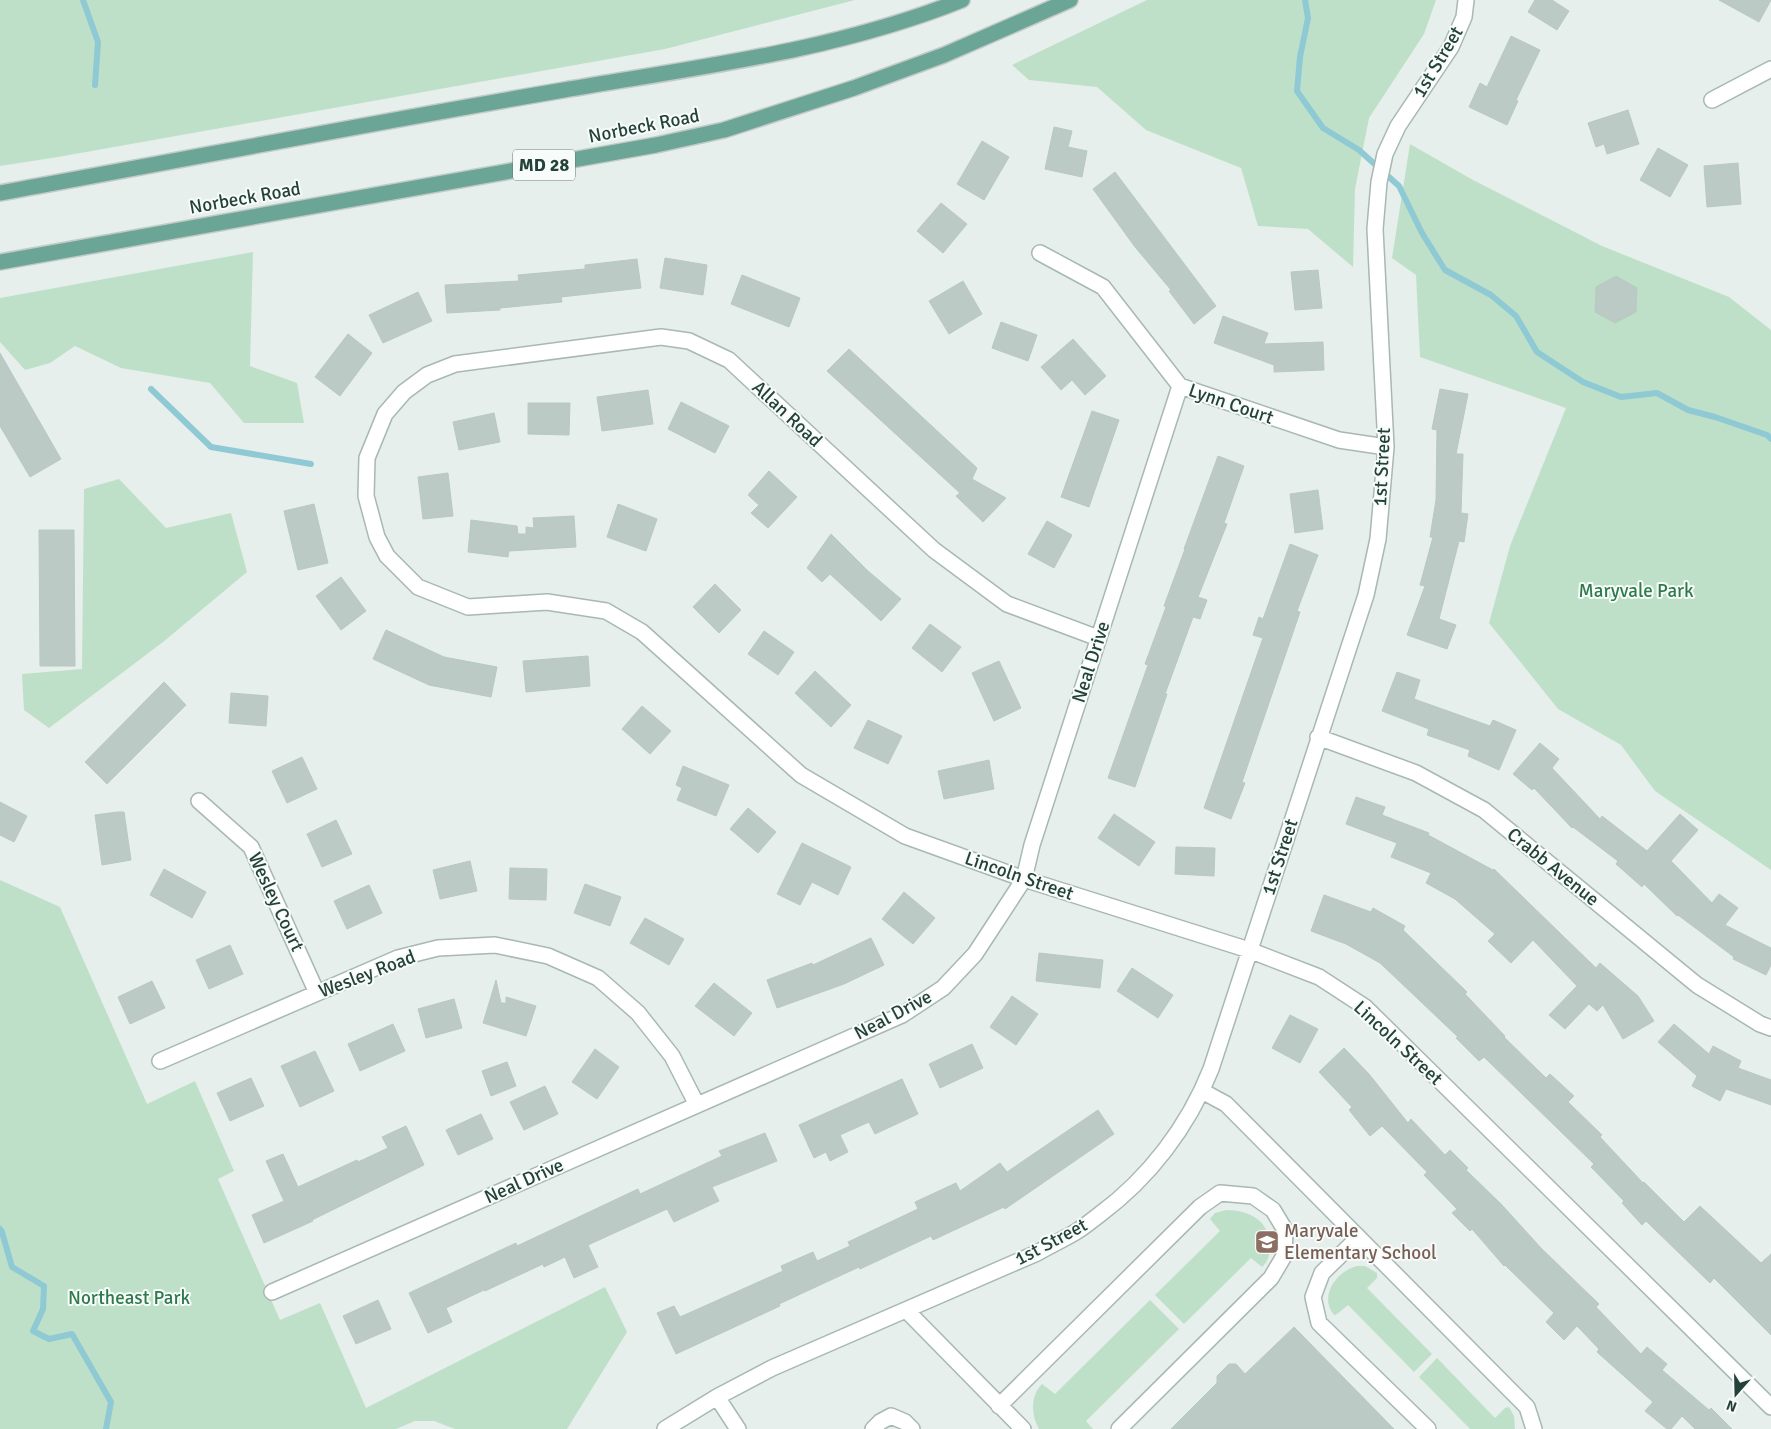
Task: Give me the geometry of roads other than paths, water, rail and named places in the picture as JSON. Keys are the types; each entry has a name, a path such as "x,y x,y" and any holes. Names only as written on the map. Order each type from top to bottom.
{"main road":[{"path":"0,193 564,90 735,62 864,33 962,0"},
{"name":"Norbeck Road","path":"0,262 656,145 724,130 845,91 944,55 1070,0"}],"street":[{"name":"1st Street","path":"665,1429 717,1397 772,1368 1037,1252 1076,1233 1110,1207 1143,1176 1162,1154 1202,1091 1366,595 1378,539 1386,447 1375,229 1379,182 1385,154 1398,126 1451,47 1464,16 1466,0"},
{"path":"1712,100 1771,69"},
{"name":"Lynn Court","path":"1040,253 1103,287 1180,386 1339,440 1386,447"},
{"name":"Allan Road","path":"427,375 454,364 661,337 688,341 729,360 934,550 1007,604 1098,638"},
{"name":"Lincoln Street","path":"427,375 404,392 385,414 367,458 366,496 377,537 387,556 418,587 468,607 547,602 606,611 642,632 801,775 905,836 1024,879 1249,950 1318,977 1365,1007 1771,1407"},
{"name":"Neal Drive","path":"272,1292 902,1015 944,988 975,954 1024,879 1032,845 1180,386"},
{"name":"Crabb Avenue","path":"1318,737 1416,773 1484,810 1697,985 1760,1024 1771,1028"},
{"name":"Wesley Court","path":"200,801 251,847 317,993"},
{"name":"Wesley Road","path":"160,1061 398,958 438,948 494,945 548,956 598,978 638,1012 672,1056 696,1105"},
{"path":"1202,1091 1226,1104 1527,1407 1534,1429"},
{"path":"999,1406 1200,1206 1220,1193 1253,1196 1272,1210 1285,1230 1284,1256 1272,1278 1119,1429"},
{"path":"1358,1238 1322,1274 1313,1297 1319,1323 1428,1429"},
{"path":"906,1310 1023,1429"},
{"path":"717,1397 738,1429"},
{"path":"873,1429 880,1422 891,1416 905,1422 912,1429"}],"waterway":[{"path":"83,0 98,42 95,85"},
{"path":"1305,0 1308,18 1300,57 1297,91 1323,128 1359,150 1399,186 1422,233 1445,270 1491,295 1516,316 1537,352 1583,382 1621,397 1657,393 1688,410 1767,435 1771,439"},
{"path":"151,389 211,447 311,464"},
{"path":"0,1229 12,1267 44,1286 43,1309 33,1331 49,1339 72,1334 111,1402 106,1429"}],"place":[{"name":"Maryvale Elementary School","path":"1267,1242"}],"park label":[{"name":"Maryvale Park","path":"1636,591"},
{"name":"Northeast Park","path":"129,1298"}]}
